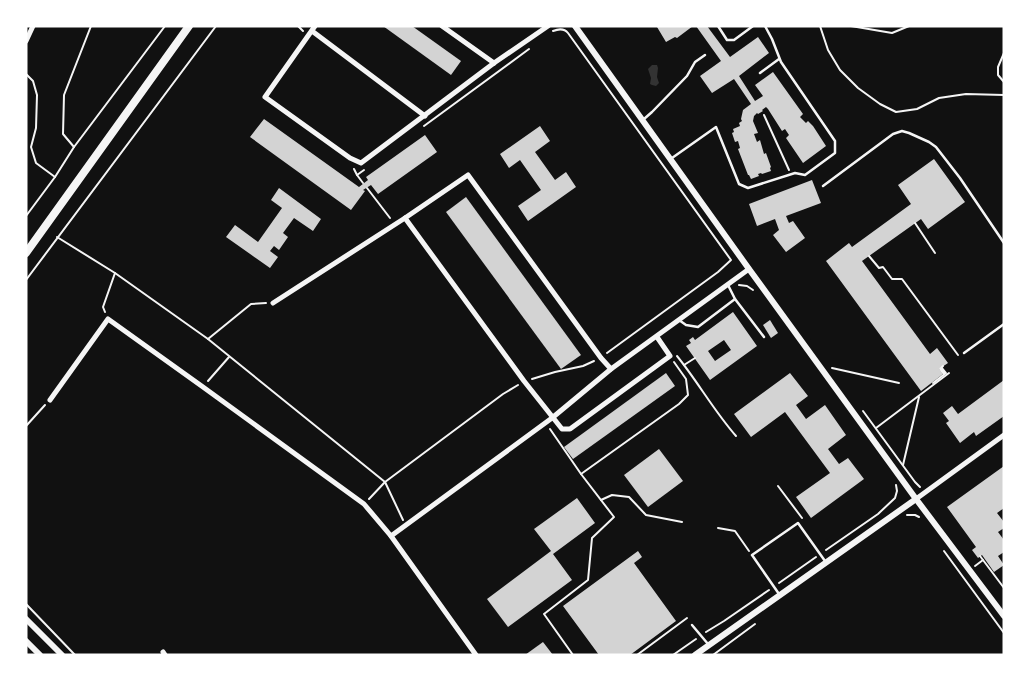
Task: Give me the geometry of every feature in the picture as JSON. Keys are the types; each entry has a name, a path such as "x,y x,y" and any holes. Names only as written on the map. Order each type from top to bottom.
{"main road":[{"path":"26,253 189,26"}],"street":[{"path":"26,41 33,26"},
{"path":"442,26 494,63"},
{"path":"424,116 314,28 265,98 350,158 361,163 424,116 494,63 548,26"},
{"path":"575,26 749,269 1004,616"},
{"path":"273,303 468,175 601,358 611,369"},
{"path":"405,218 524,381 562,429 570,429 670,356 657,336"},
{"path":"391,536 546,423 611,369 749,269"},
{"path":"50,400 108,320 203,386 364,504 391,536 476,655"},
{"path":"695,655 1004,436"},
{"path":"26,618 62,655"},
{"path":"26,641 40,655"}],"lane":[{"path":"718,26 727,40 734,40 754,26"},
{"path":"671,159 716,127 739,184 748,188 794,173 805,175 835,153 835,141 781,62 772,39 764,26"},
{"path":"643,120 687,76 695,62 705,54"},
{"path":"760,73 780,59"},
{"path":"823,186 893,134 902,131 909,133 929,142 936,148 960,178 1004,243"},
{"path":"728,284 735,299 764,337"},
{"path":"679,320 686,325 698,327 735,299"},
{"path":"964,353 1004,324"},
{"path":"780,595 752,555 798,523 826,562"},
{"path":"692,625 709,645"}],"path":[{"path":"74,147 63,134 64,95 91,26"},
{"path":"26,216 55,177 74,147 165,26"},
{"path":"26,280 216,26"},
{"path":"364,504 385,482 504,394 524,381 583,366 601,358 718,272 731,260 564,26"},
{"path":"820,26 828,50 840,70 858,88 880,104 896,112 917,109 939,98 966,94 1004,95"},
{"path":"852,26 892,33 909,26"},
{"path":"553,31 566,30"},
{"path":"423,127 531,48"},
{"path":"1004,53 998,67 998,75 1004,82"},
{"path":"26,74 33,81 38,95 36,128 31,147 36,163 55,177"},
{"path":"764,115 788,170 794,168"},
{"path":"350,158 357,175 364,183"},
{"path":"357,175 364,170"},
{"path":"367,188 395,224"},
{"path":"915,223 935,253"},
{"path":"58,237 116,274 208,339 385,482 405,525"},
{"path":"869,256 878,268 883,267 892,279 902,279 958,355"},
{"path":"108,320 104,307 116,274"},
{"path":"738,285 747,286 754,290"},
{"path":"208,339 251,304 273,303"},
{"path":"580,474 678,404 688,394 686,379 670,356 675,354 722,420 736,436"},
{"path":"203,386 229,357"},
{"path":"684,365 694,358"},
{"path":"829,364 837,376"},
{"path":"933,383 946,373 942,368 943,373 940,369 943,366 945,368"},
{"path":"832,368 899,383"},
{"path":"876,428 949,373"},
{"path":"903,465 919,396"},
{"path":"26,426 50,400"},
{"path":"859,406 918,484"},
{"path":"546,423 580,474 614,516 592,538 588,580 544,614 572,655"},
{"path":"673,655 878,514 895,498 896,485"},
{"path":"601,500 612,495 629,497 646,515 682,522"},
{"path":"899,517 915,515 920,518"},
{"path":"718,528 735,530 752,555"},
{"path":"942,548 1004,633"},
{"path":"980,556 1004,588"},
{"path":"975,566 983,560"},
{"path":"26,604 75,655"},
{"path":"637,655 687,618"},
{"path":"713,655 759,620"}],"shaded area":[{"path":"652,65 657,65 658,68 657,77 659,83 656,86 650,84 651,78 648,69"}],"building":[{"path":"383,26 412,26 461,61 451,75"},
{"path":"693,26 677,38 675,37 666,42 657,27"},
{"path":"696,26 707,26 730,57 758,37 769,53 739,76 755,101 763,96 755,85 773,72 803,114 800,117 806,123 808,121 813,126 826,146 803,163 786,138 789,135 785,129 782,131 766,107 754,116 753,121 758,133 754,134 757,142 760,140 764,154 766,153 771,171 758,174 759,176 751,179 738,149 740,148 738,141 735,142 732,133 734,132 733,129 740,126 739,123 742,121 743,110 751,104 734,79 712,93 700,76 721,61"},
{"path":"264,119 359,187 368,180 366,177 425,135 437,152 378,194 371,185 363,190 365,191 351,210 250,137"},
{"path":"540,126 550,141 535,152 555,180 566,172 576,187 528,221 518,206 541,190 520,160 509,168 500,154"},
{"path":"934,159 965,202 928,229 921,219 862,261 930,354 937,348 948,363 939,369 943,374 921,391 826,261 849,243 852,247 911,204 898,185"},
{"path":"812,180 821,203 786,216 789,223 793,221 805,238 786,252 773,235 779,230 775,219 757,226 749,204"},
{"path":"279,188 321,219 313,231 294,218 283,233 288,237 279,250 274,246 270,251 278,257 270,268 226,237 235,225 258,242 282,208 271,200"},
{"path":"466,197 581,355 561,369 446,212"},
{"path":"733,312 757,346 710,380 686,346 691,343 689,340 693,337 695,340","holes":["724,340 731,350 715,361 708,351"]},
{"path":"770,320 778,333 771,338 763,325"},
{"path":"666,373 675,386 573,459 564,447"},
{"path":"790,373 808,396 796,405 806,419 825,405 846,435 828,449 839,464 848,458 864,479 811,518 796,497 830,473 785,412 751,437 734,414"},
{"path":"1004,380 1004,416 976,436 974,432 960,443 946,423 949,421 943,413 952,406 958,414"},
{"path":"659,449 683,481 648,507 624,475"},
{"path":"1004,466 1004,508 997,513 1004,522 1004,528 998,532 1004,540 1004,552 998,556 1004,565 994,572 982,555 978,558 972,550 976,547 947,507"},
{"path":"577,498 595,523 553,554 572,580 508,627 487,599 551,551 534,529"},
{"path":"638,551 642,557 634,563 676,621 630,655 599,655 563,606"},
{"path":"543,642 553,655 525,655"}]}
